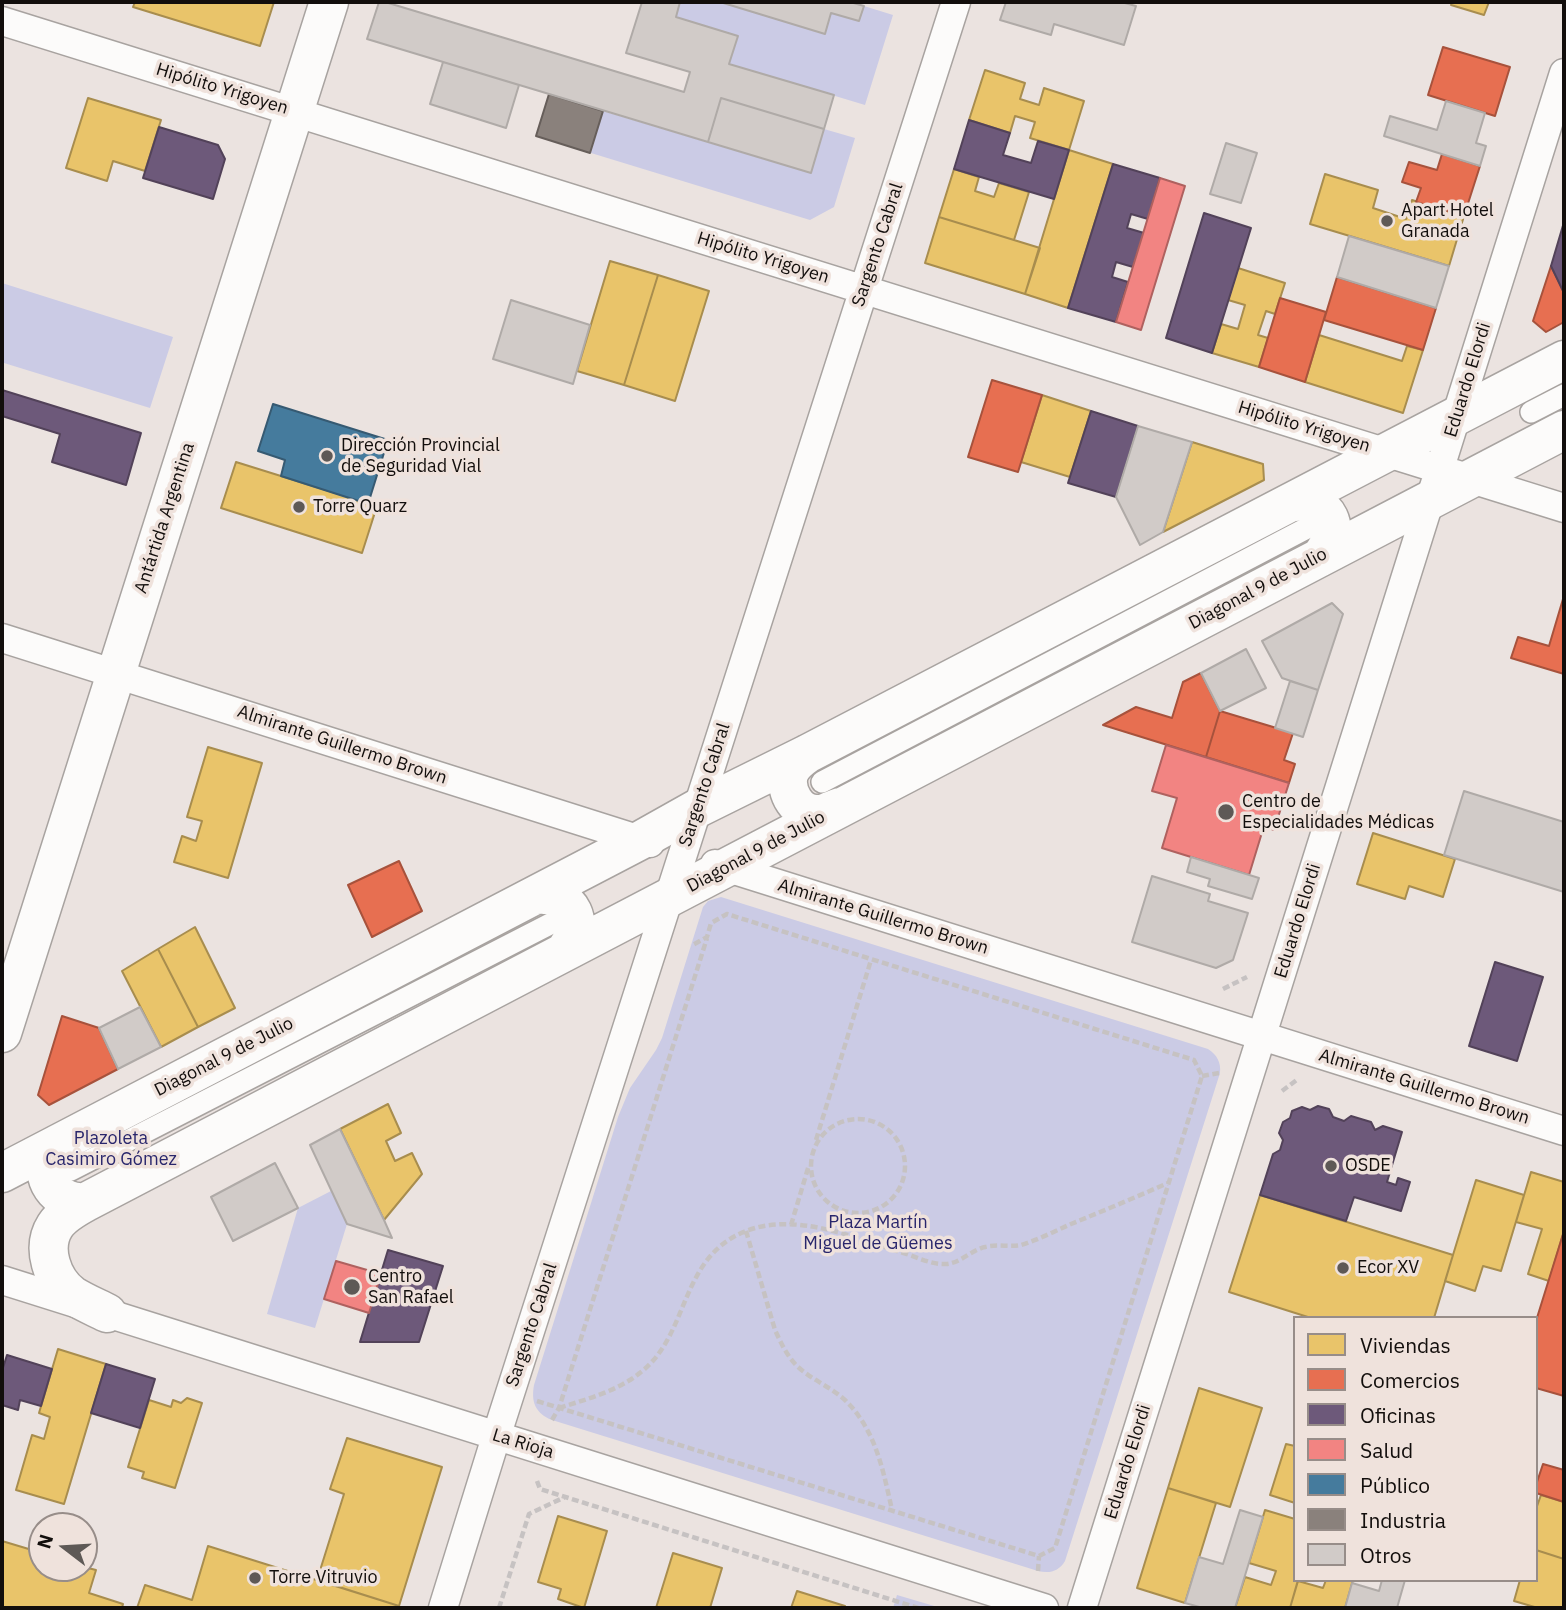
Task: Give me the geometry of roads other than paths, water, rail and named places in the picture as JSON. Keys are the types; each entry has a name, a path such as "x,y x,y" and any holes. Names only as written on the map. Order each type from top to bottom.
{"main road":[{"name":"Antártida Argentina","path":"2,1033 328,2"},
{"name":"Diagonal 9 de Julio","path":"71,1172 550,924 669,898 726,867 823,781 1307,529 1447,482 1539,417 1564,360"},
{"name":"Diagonal 9 de Julio","path":"2,1172 71,1172 550,924 641,840 698,808 823,781 1307,529 1387,452 1457,416 1539,417"},
{"name":"Diagonal 9 de Julio","path":"71,1172 63,1217 50,1238 50,1262 62,1286 107,1313"}],"street":[{"name":"Sargento Cabral","path":"443,1608 956,2"},
{"name":"Hipólito Yrigoyen","path":"2,21 1387,452 1447,482 1564,508"},
{"name":"Eduardo Elordi","path":"1082,1608 1262,1036 1447,482 1457,416 1564,73"},
{"path":"1539,417 1564,395"},
{"name":"Almirante Guillermo Brown","path":"2,638 1564,1131"},
{"name":"La Rioja","path":"2,1280 1044,1608"}],"place":[{"name":"Apart Hotel Granada","path":"1387,221"},
{"name":"Dirección Provincial de Seguridad Vial","path":"327,456"},
{"name":"Torre Quarz","path":"299,507"},
{"name":"Centro de Especialidades Médicas","path":"1226,812"},
{"name":"OSDE","path":"1331,1166"},
{"name":"Ecor XV","path":"1343,1268"},
{"name":"Centro San Rafael","path":"352,1287"},
{"name":"Torre Vitruvio","path":"255,1578"}],"park label":[{"name":"Plazoleta Casimiro Gómez","path":"111,1149"},
{"name":"Plaza Martín Miguel de Güemes","path":"878,1233"}]}
